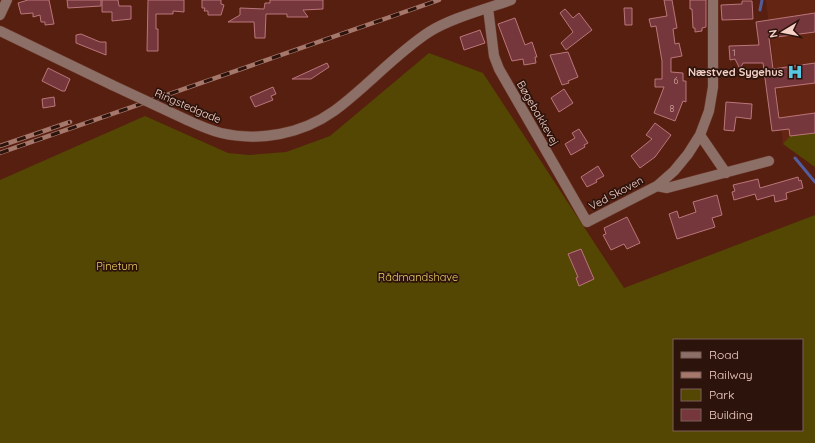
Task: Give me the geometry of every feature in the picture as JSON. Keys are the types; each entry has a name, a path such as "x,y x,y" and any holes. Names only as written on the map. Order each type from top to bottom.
{"street":[{"path":"0,15 6,0"},
{"name":"Ringstedgade","path":"0,31 187,120 221,133 257,136 280,134 306,127 334,111 405,50 431,31 445,24 511,0"},
{"name":"Ved Skoven","path":"587,222 657,186 674,171 700,135 709,111 713,87 713,0"},
{"name":"Bøgebakkevej","path":"488,8 494,56 499,69 587,222"},
{"path":"700,135 726,173"},
{"name":"Ved Skoven","path":"657,186 668,188 769,161"}],"shaded area":[{"name":"Næstved Sygehus","path":"766,0 815,0 815,167 783,144"}],"green space":[{"name":"Rådmandshave","path":"429,53 483,73 624,288 815,215 815,443 0,443 0,180 145,116 228,153 249,155 286,152 330,136"},
{"path":"815,133 815,167 783,144 790,136"}],"building":[{"path":"28,0 49,0 54,24 45,25 45,22 41,22 40,15 33,17 33,13 21,14 18,3"},
{"path":"67,0 101,0 101,6 68,8"},
{"path":"102,0 118,0 119,6 131,6 131,19 112,21 112,12 102,12"},
{"path":"148,0 184,0 184,12 173,11 173,14 156,14 158,51 147,51"},
{"path":"202,0 221,0 221,4 224,5 221,15 208,15 208,11 204,11 205,8 202,8"},
{"path":"270,0 323,0 323,9 303,10 308,17 287,17 287,14 266,14 265,38 255,38 254,22 228,22 240,15 240,8 264,9 265,3 270,3"},
{"path":"664,0 672,0 677,28 673,29 675,44 679,43 682,56 671,58 671,72 683,73 683,81 686,81 686,102 683,101 675,121 654,113 664,87 655,87 655,79 662,79 662,61 656,26 651,27 649,19 667,16"},
{"path":"690,0 706,0 706,27 702,28 702,31 695,32 695,28 693,28"},
{"path":"742,1 752,1 753,19 722,20 721,5 742,4"},
{"path":"624,8 632,8 632,25 625,25"},
{"path":"565,9 573,18 579,13 592,30 566,50 561,43 573,32 560,13"},
{"path":"815,13 815,32 769,38 773,69 815,63 815,83 775,88 779,118 815,113 815,133 790,136 789,129 772,131 763,63 743,63 740,69 735,59 730,60 729,46 759,45 756,22"},
{"path":"515,18 525,45 532,42 537,57 535,57 536,63 524,65 523,59 512,61 498,24"},
{"path":"480,30 485,43 464,50 460,37"},
{"path":"81,34 100,42 106,42 106,55 76,43 76,35"},
{"path":"568,52 578,77 568,81 569,83 562,85 550,55"},
{"path":"327,63 329,67 311,79 292,79"},
{"path":"48,68 70,79 65,91 42,81"},
{"path":"273,87 276,94 271,96 273,100 255,107 250,97"},
{"path":"564,89 573,103 559,112 551,98"},
{"path":"54,97 55,106 43,108 42,99"},
{"path":"726,102 752,104 751,119 736,117 734,131 724,130"},
{"path":"655,123 671,135 655,157 640,168 631,156 652,139 646,135"},
{"path":"579,129 588,143 584,145 585,147 571,155 565,144 575,138 572,133"},
{"path":"598,166 604,176 596,180 597,182 587,187 581,177"},
{"path":"798,177 799,181 801,180 803,188 786,193 787,199 775,202 774,195 757,200 755,194 734,200 732,192 735,191 733,185 758,179 760,188"},
{"path":"717,195 722,215 712,218 715,227 677,239 669,214 677,211 679,218 696,212 693,202"},
{"path":"627,217 640,243 627,249 624,244 611,250 603,235 606,234 604,228"},
{"path":"581,249 594,279 579,286 576,278 578,277 568,254"}],"waterway":[{"path":"760,10 762,0"},
{"path":"795,158 815,182"}],"railway":[{"path":"0,153 439,0"},
{"path":"0,146 70,122"}],"place":[{"name":"Næstved Sygehus","path":"795,72"}],"park label":[{"name":"Pinetum","path":"117,266"}]}
